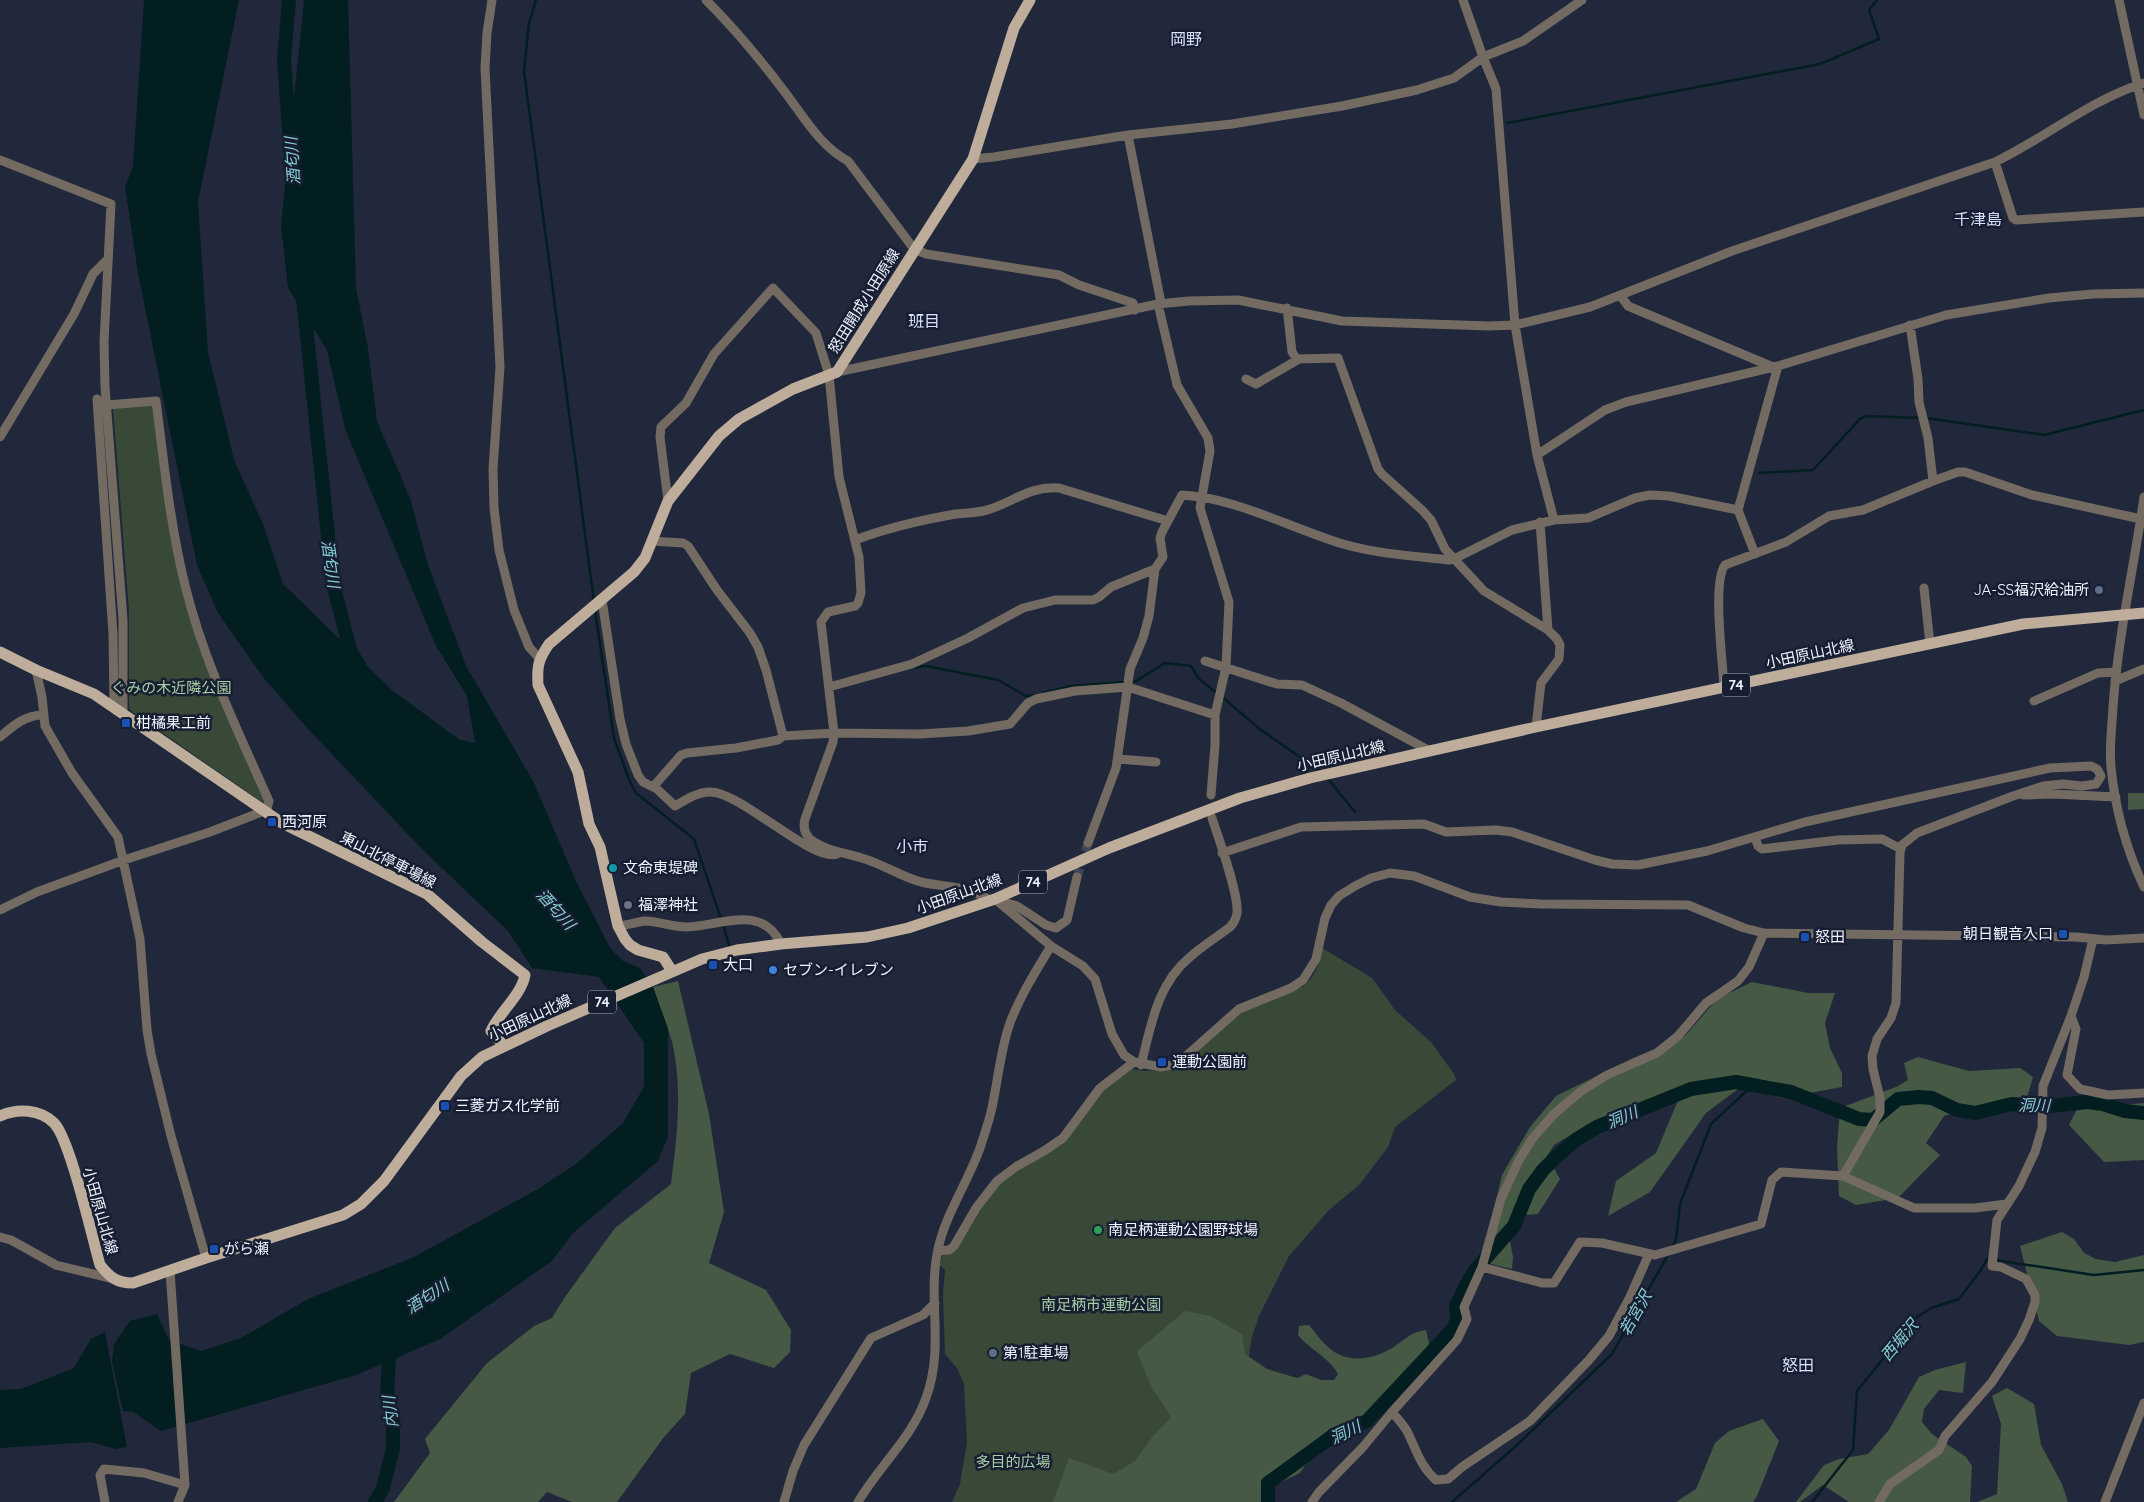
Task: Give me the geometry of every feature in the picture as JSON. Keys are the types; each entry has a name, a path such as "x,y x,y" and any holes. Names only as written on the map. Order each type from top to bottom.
{"main road":[{"name":"怒田開成小田原線","path":"539,658 549,644 634,572 645,558 650,541 668,501 719,436 739,419 793,389 833,374 973,159 1014,28 1030,0"},
{"name":"小田原山北線","path":"0,1116 20,1111 34,1112 45,1116 54,1123 66,1147 100,1265 110,1278 121,1283 133,1283 343,1215 361,1204 384,1181 461,1076 482,1057 547,1026 702,959 781,944 867,937 908,928 993,900 1108,848 1240,798 1325,775 1536,727 2023,624 2144,613"},
{"name":"東山北停車場線","path":"0,652 36,670 94,694 282,823 427,894 482,942 525,975 521,987 496,1020 491,1031 504,1046"},
{"path":"539,658 537,670 538,685 578,772 589,824 600,847 618,926 630,945 638,950 663,957 672,971"}],"street":[{"path":"492,0 484,68 500,367 493,469 494,508 499,550 514,610 529,647 539,658"},
{"path":"706,0 784,90 817,136 834,153 848,162 914,249 926,254 1059,275 1079,285 1133,304 1135,310"},
{"path":"1464,0 1496,89 1515,325 1537,455 1554,520"},
{"path":"973,159 1128,135 1232,124 1342,106 1417,90 1454,78 1483,57 1522,41 1582,0"},
{"path":"2119,0 2141,84 2144,115"},
{"path":"833,374 1159,304 1238,300 1287,308 1317,317 1351,322 1515,325 1590,307 1732,251 1994,162 2016,152 2094,106 2141,84"},
{"path":"1128,135 1159,304 1177,385 1208,438 1210,451 1200,508 1229,602 1226,666 1215,716 1211,795"},
{"path":"0,160 110,204 104,342 123,620 118,710"},
{"path":"1994,162 2016,220 2144,212"},
{"path":"0,437 74,314 93,274 108,259"},
{"path":"668,501 660,437 661,427 686,403 714,354 773,288 816,333 833,374 838,470 859,557 862,583 860,598 855,606 828,612 820,622 834,733 833,742 804,826 811,839 839,853 864,858 920,882 975,891 993,900 1051,946 1083,966 1095,979 1112,1034 1124,1055 1138,1064 1162,1067 1177,1064 1239,1009 1291,988 1303,980 1316,959 1325,918 1339,896 1371,878 1390,873 1414,876 1470,898 1501,902 1688,905 1744,928 1764,933 2076,937 2093,939 2144,938"},
{"path":"1537,455 1605,410 1626,402 1776,367 1946,315 2049,298 2094,294 2144,294"},
{"path":"1620,295 1628,306 1776,367"},
{"path":"1287,308 1292,352 1299,359"},
{"path":"1910,325 1922,418 1928,438 1933,481"},
{"path":"1246,378 1256,384 1299,359 1338,358 1378,470 1431,520 1445,549 1484,591 1548,630 1557,639 1561,652 1560,659 1542,684 1536,727"},
{"path":"1755,554 1738,510 1776,367"},
{"path":"97,399 118,710"},
{"path":"0,910 37,892 265,812 269,801 209,662 185,586 171,511 156,401 107,405"},
{"path":"1724,687 1719,578 1724,565 1786,542 1829,516 1863,510 1933,481 1958,472 1965,472 2032,495 2141,519"},
{"path":"855,540 890,528 955,514 983,511 1000,506 1029,491 1044,487 1059,488 1168,521"},
{"path":"1088,842 1118,759 1130,669 1144,638 1155,569 1163,557 1160,538 1182,495 1254,511 1342,544 1372,552 1454,560 1512,530 1540,522 1588,518 1635,498 1650,495 1669,496 1738,510"},
{"path":"2144,497 2124,614 2116,677 2111,766 2124,833 2136,870 2144,887"},
{"path":"1540,522 1548,630"},
{"path":"650,541 683,543 688,546 717,590 750,633 766,670 783,736"},
{"path":"829,687 912,664 968,638 1023,608 1055,600 1093,600 1111,586 1155,569"},
{"path":"1924,588 1930,644"},
{"path":"602,600 620,719 626,744 638,775 643,782 653,787 675,806 705,792 726,796 802,843 834,856 839,853"},
{"path":"1204,661 1226,666 1277,684 1302,686 1341,703 1430,751"},
{"path":"2034,701 2098,674 2116,677 2144,669"},
{"path":"36,670 46,726 72,773 118,838 140,939 147,1030 151,1054 171,1136 206,1258"},
{"path":"653,787 681,755 687,752 736,748 778,740 783,736 834,733 920,734 977,730 1010,724 1028,703 1036,699 1075,691 1128,687 1215,716"},
{"path":"0,737 20,721 36,715 43,715"},
{"path":"1118,759 1156,762"},
{"path":"1222,853 1300,827 1424,824 1446,832 1496,830 1512,832 1596,860 1612,864 1638,865 1706,851 1805,822 2050,768 2090,766 2097,769 2101,776 2096,784 2043,786 1917,834 1902,845 1896,1003 1891,1018 1877,1038 1872,1056 1880,1098 1880,1112 1843,1176"},
{"path":"2013,796 2115,793"},
{"path":"938,1251 949,1250 954,1246 976,1208 997,1181 1017,1166 1063,1138 1100,1088 1138,1064 1161,993 1174,973 1189,958 1230,927 1235,921 1237,913 1236,896 1212,818"},
{"path":"1755,837 1758,846 1762,849 1838,840 1882,839 1901,848"},
{"path":"993,900 1016,906 1046,925 1056,928 1067,920 1076,877"},
{"path":"618,926 646,921 673,927 698,926 720,921 747,920 768,926 775,931 781,944"},
{"path":"1312,1502 1319,1492 1363,1448 1392,1412 1457,1340 1467,1319 1464,1307 1482,1267 1501,1198 1518,1162 1532,1139 1554,1114 1580,1092 1607,1075 1657,1053 1678,1036 1706,1004 1738,981 1749,967 1764,933"},
{"path":"1879,1502 1890,1484 1939,1450 1944,1436 1992,1382 2020,1339 2029,1320 2035,1302 2035,1295 2026,1280 2001,1267 1992,1266 1998,1220 2019,1186 2035,1152 2042,1128 2043,1086 2071,1016 2093,939"},
{"path":"858,1502 878,1472 910,1432 926,1401 936,1358 933,1284 938,1251 948,1217 979,1150 991,1112 997,1074 1010,1024 1026,988 1051,946"},
{"path":"2071,1016 2076,1029 2067,1075 2080,1089 2108,1095 2144,1094"},
{"path":"1482,1267 1542,1283 1554,1283 1580,1242 1602,1243 1655,1256 1761,1224 1772,1180 1781,1172 1843,1176 1914,1208 1975,1208 2007,1204"},
{"path":"0,1237 11,1240 56,1265 110,1278"},
{"path":"1392,1412 1407,1431 1426,1472 1436,1480 1448,1479 1462,1467 1530,1421 1590,1360 1609,1336 1629,1299 1649,1254"},
{"path":"170,1271 184,1470 183,1485 178,1502"},
{"path":"784,1502 793,1471 804,1446 871,1338 923,1315 935,1303"},
{"path":"2105,1502 2144,1403"},
{"path":"104,1502 100,1475 104,1469 144,1473 183,1485"}],"green space":[{"name":"ぐみの木近隣公園","path":"149,403 153,406 185,597 267,801 265,804 131,711 129,707 129,610 113,407"},
{"name":"南足柄市運動公園","path":"1322,948 1372,978 1395,1010 1431,1042 1454,1074 1456,1080 1395,1127 1388,1147 1360,1184 1329,1210 1289,1256 1259,1316 1252,1337 1244,1384 1154,1502 952,1502 960,1484 967,1443 964,1384 957,1368 945,1354 943,1295 945,1270 940,1265 942,1257 987,1196 1008,1174 1057,1146 1095,1097 1132,1069 1145,1071 1166,1070 1248,1008 1304,986 1316,969"}],"shaded area":[{"path":"2128,793 2144,793 2144,809 2128,810"},
{"path":"678,981 709,1114 724,1212 709,1263 766,1290 791,1330 790,1352 774,1368 730,1354 691,1373 685,1414 664,1437 617,1502 572,1502 547,1492 538,1502 394,1502 430,1453 425,1439 487,1363 534,1326 552,1318 615,1228 671,1184 677,1131 677,1077 672,1042 653,987"},
{"path":"1752,982 1808,993 1835,993 1825,1023 1830,1048 1842,1073 1842,1087 1782,1098 1742,1086 1706,1113 1650,1192 1608,1216 1616,1181 1656,1153 1679,1098 1658,1097 1597,1119 1554,1145 1547,1156 1560,1179 1538,1214 1525,1215 1510,1241 1513,1257 1512,1269 1487,1263 1493,1212 1502,1175 1530,1127 1556,1096 1633,1058 1685,1036 1717,999"},
{"path":"1918,1057 1969,1071 2020,1068 2033,1077 2027,1098 2004,1099 1944,1116 1926,1143 1940,1155 1898,1198 1856,1205 1839,1196 1837,1147 1840,1108 1896,1087 1908,1080 1904,1063"},
{"path":"2144,1103 2144,1160 2104,1162 2069,1125 2077,1109"},
{"path":"2062,1232 2074,1239 2084,1253 2096,1259 2115,1262 2144,1255 2144,1342 2129,1345 2057,1336 2039,1321 2020,1246"},
{"path":"1185,1311 1210,1316 1242,1334 1245,1354 1267,1369 1297,1378 1306,1374 1321,1380 1334,1380 1338,1374 1325,1358 1298,1335 1299,1326 1309,1325 1327,1346 1343,1356 1352,1358 1379,1355 1413,1334 1426,1330 1430,1348 1364,1418 1329,1429 1300,1473 1275,1485 1261,1502 1053,1502 1069,1458 1113,1474 1135,1461 1153,1436 1171,1417 1151,1386 1137,1351"},
{"path":"1966,1362 1963,1393 1939,1390 1924,1409 1922,1422 1932,1434 1966,1457 1972,1466 1970,1502 1849,1502 1823,1485 1800,1502 1796,1502 1824,1465 1839,1459 1868,1454 1889,1430 1919,1377 1935,1370"},
{"path":"2007,1388 2034,1404 2041,1445 2062,1484 2068,1502 1977,1502 1997,1494 2001,1424 1992,1396"},
{"path":"1763,1419 1779,1441 1753,1502 1676,1502 1696,1489 1715,1443 1729,1431"}],"water":[{"path":"144,0 239,0 198,202 208,352 234,460 263,524 283,584 393,691 460,740 475,743 467,696 436,646 345,429 327,350 288,288 281,225 304,0 348,0 356,288 368,348 377,421 410,498 428,565 466,666 533,781 576,881 610,948 623,961 640,968 653,987 668,1029 668,1136 658,1161 573,1233 552,1261 440,1339 356,1375 161,1431 133,1412 123,1411 112,1362 114,1344 130,1321 157,1314 169,1340 201,1351 241,1338 308,1299 414,1257 538,1189 576,1164 623,1123 644,1087 644,1043 599,977 532,968 508,931 422,849 309,730 263,677 218,613 197,565 138,273 125,187 133,166"},
{"path":"105,1332 127,1447 116,1449 91,1442 0,1448 0,1390 21,1389 74,1368 91,1339"}],"waterway":[{"name":"酒匂川","path":"289,0 284,59 291,159"},
{"path":"536,0 529,23 524,71 594,602"},
{"path":"1507,123 1820,64 1879,39 1869,10 1877,0"},
{"name":"酒匂川","path":"303,298 333,584 351,653 359,665"},
{"path":"1926,418 2044,435 2144,410"},
{"path":"1760,473 1813,470 1860,419 1866,416 1920,418"},
{"path":"595,610 614,738 630,782 636,793 694,839 721,919"},
{"path":"1043,693 1071,686 1136,681 1165,663 1191,666 1199,679 1217,693"},
{"path":"912,668 926,666 998,680 1026,696 1036,695"},
{"path":"1221,696 1261,730 1320,771"},
{"path":"1328,779 1355,812"},
{"path":"723,925 730,948"},
{"path":"733,955 737,968"},
{"name":"洞川","path":"1268,1502 1268,1483 1334,1435 1367,1421 1452,1330 1458,1319 1456,1306 1470,1278 1514,1226 1529,1189 1543,1170 1557,1156 1577,1139 1597,1127 1691,1089 1736,1082 1791,1092 1859,1119 1873,1120 1898,1099 1919,1097 1932,1098 1957,1110 1975,1113 2012,1104 2051,1106 2087,1102 2103,1104 2125,1111 2144,1113"},
{"name":"若宮沢","path":"1673,1246 1676,1240 1680,1204 1711,1124 1753,1085"},
{"name":"若宮沢","path":"1452,1502 1517,1445 1612,1354 1669,1253"},
{"name":"西堀沢","path":"1812,1502 1853,1450 1857,1391 1917,1317 1931,1308 1959,1299 1987,1259 1990,1259"},
{"name":"西堀沢","path":"1995,1260 2094,1275 2144,1270"},
{"name":"内川","path":"375,1502 383,1488 393,1448 393,1423 387,1395 390,1341"}],"tunnel":[{"path":"1077,877 1088,843"}],"place":[{"name":"JA-SS福沢給油所","path":"2099,590"},
{"name":"柑橘果工前","path":"126,723"},
{"name":"西河原","path":"272,822"},
{"name":"文命東堤碑","path":"613,868"},
{"name":"福澤神社","path":"628,905"},
{"name":"朝日観音入口","path":"2063,934"},
{"name":"怒田","path":"1805,937"},
{"name":"大口","path":"713,965"},
{"name":"セブン-イレブン","path":"773,970"},
{"name":"運動公園前","path":"1162,1062"},
{"name":"三菱ガス化学前","path":"445,1106"},
{"name":"南足柄運動公園野球場","path":"1098,1230"},
{"name":"がら瀬","path":"214,1249"},
{"name":"第1駐車場","path":"993,1353"}],"district":[{"name":"岡野","path":"1186,39"},
{"name":"千津島","path":"1978,219"},
{"name":"班目","path":"924,321"},
{"name":"小市","path":"912,846"},
{"name":"怒田","path":"1798,1365"}],"park label":[{"name":"多目的広場","path":"1013,1462"}]}
